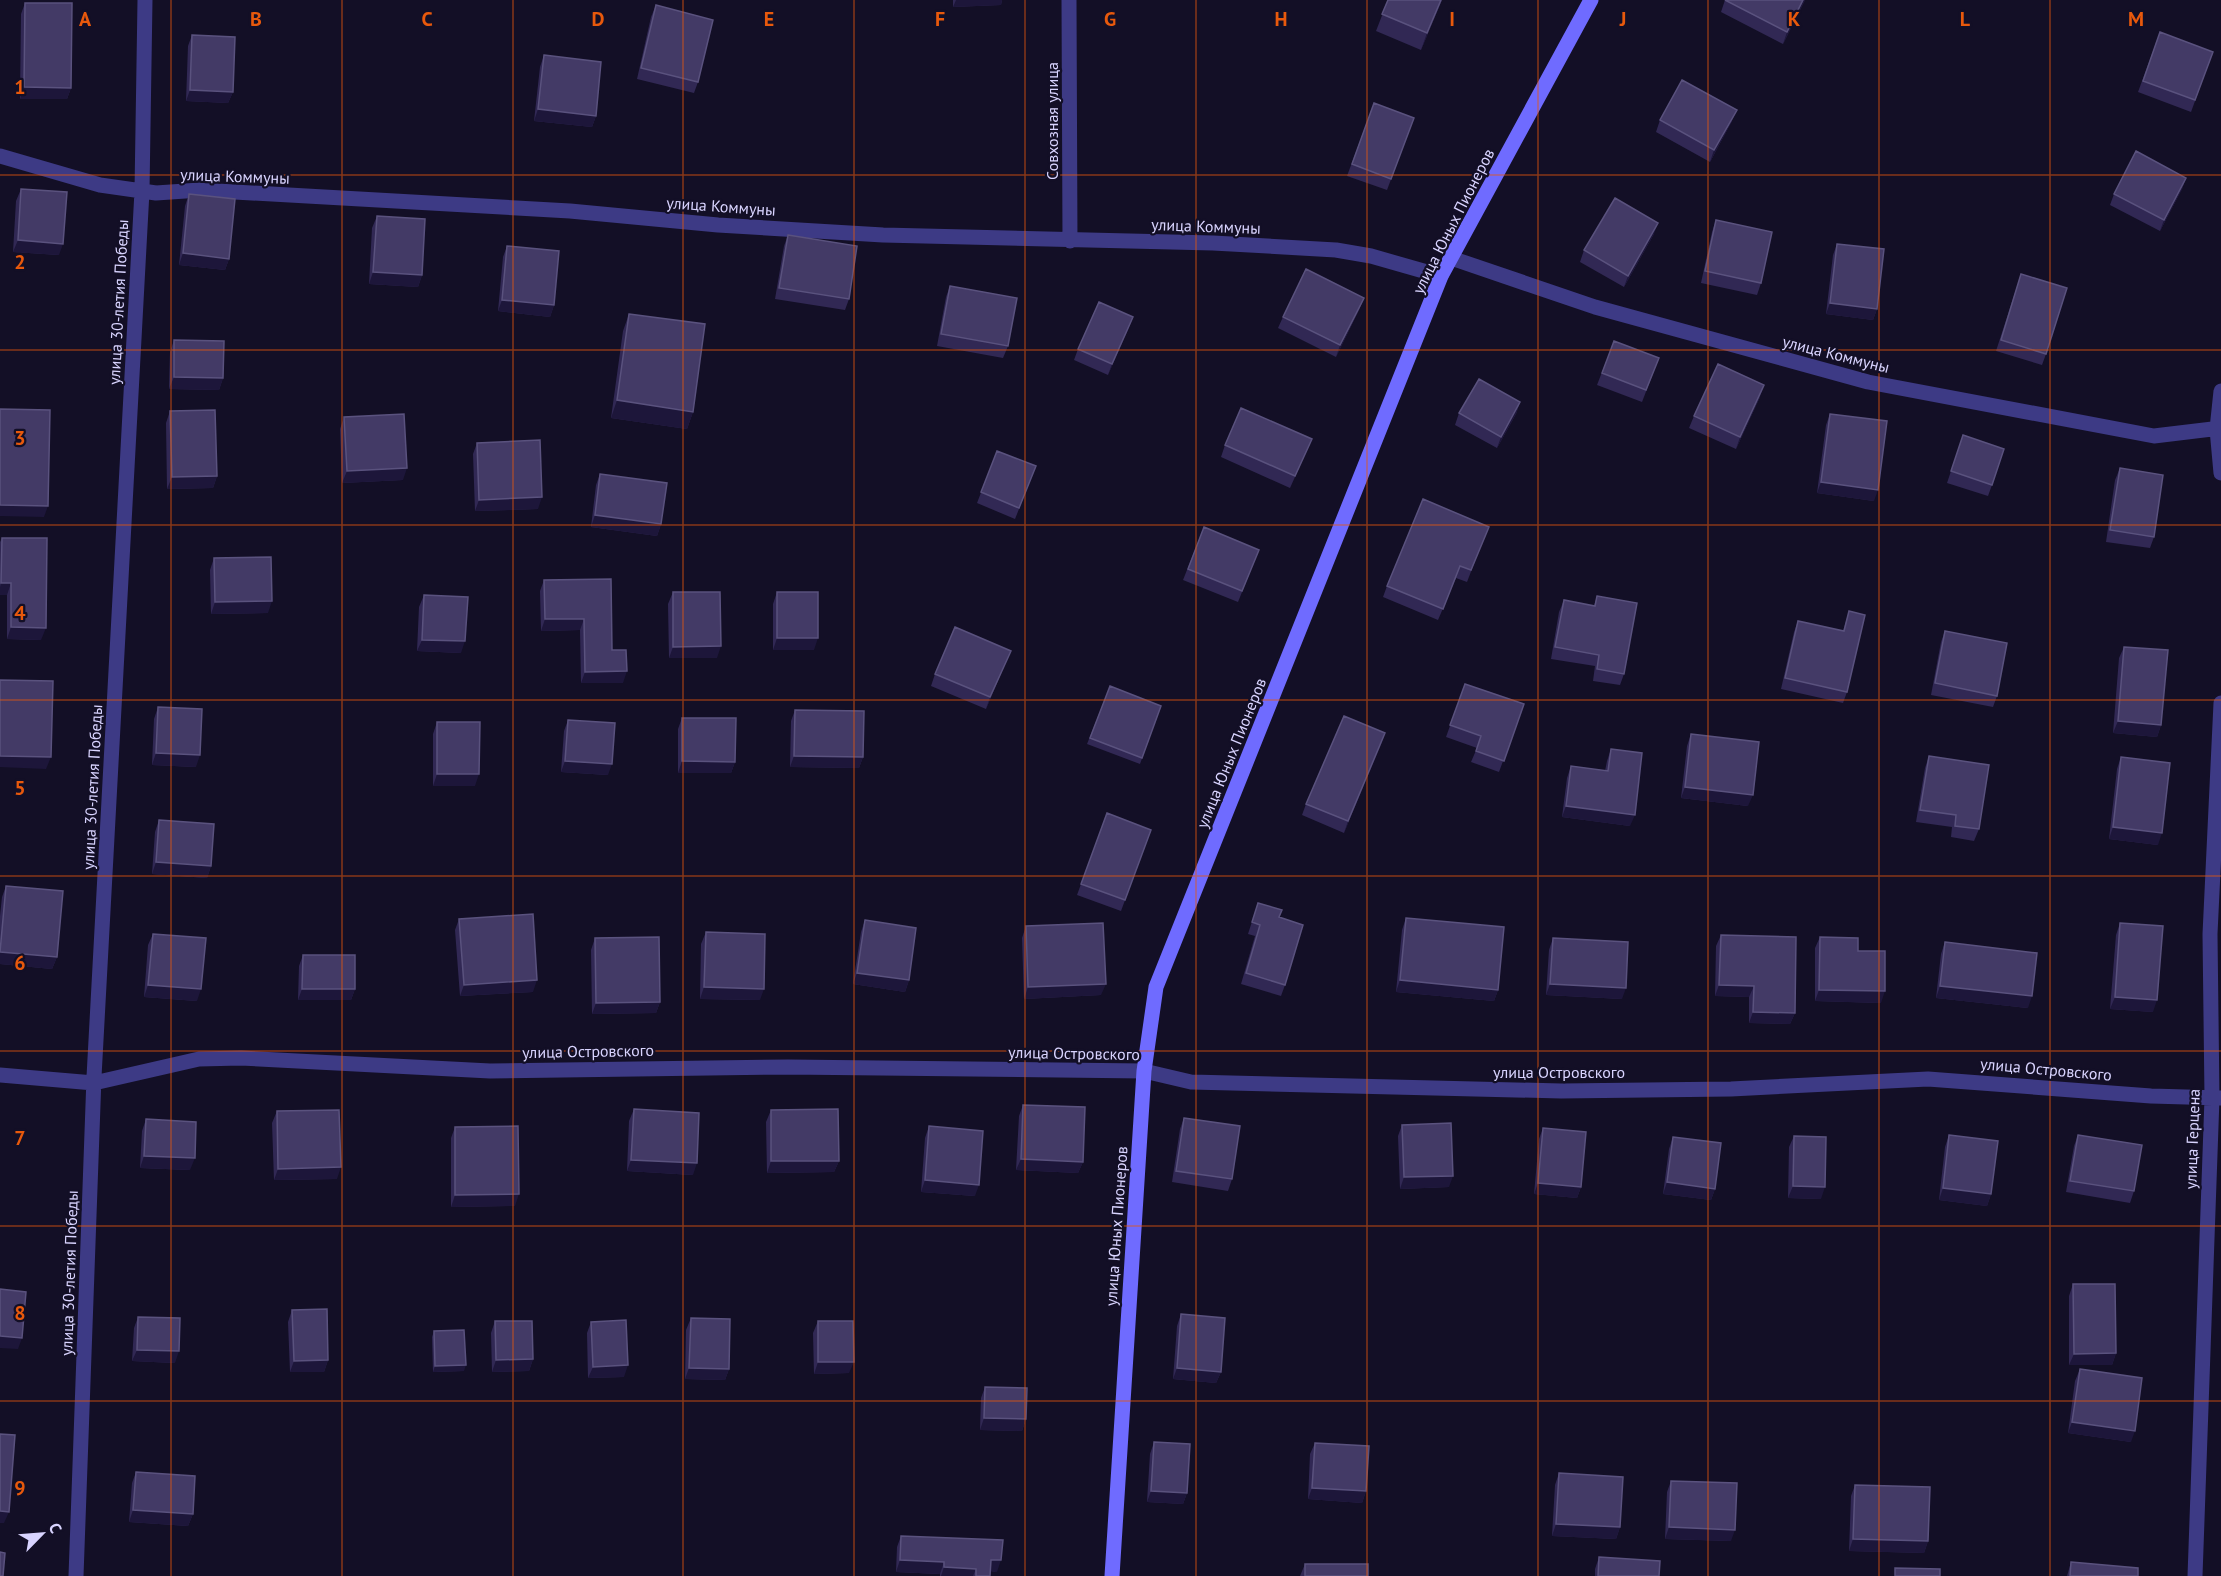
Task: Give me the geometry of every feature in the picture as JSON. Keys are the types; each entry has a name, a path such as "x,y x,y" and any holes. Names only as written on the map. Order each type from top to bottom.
{"main road":[{"name":"улица Юных Пионеров","path":"1112,1576 1144,1071 1156,987 1441,276 1591,0"}],"street":[{"name":"улица 30-летия Победы","path":"76,1576 94,1083 142,191 145,0"},
{"name":"Совхозная улица","path":"1069,0 1070,241"},
{"name":"улица Коммуны","path":"0,156 100,186 156,193 212,191 570,211 718,225 883,235 1213,243 1336,250 1371,256 1441,276"},
{"name":"улица Коммуны","path":"1451,258 1595,307 1868,382 2154,436 2219,428"},
{"path":"2221,391 2219,428 2221,473"},
{"name":"улица Герцена","path":"2195,1576 2217,1098 2210,934 2221,704"},
{"name":"улица Островского","path":"0,1075 94,1083 199,1059 242,1058 490,1071 788,1067 1144,1071 1191,1082 1561,1091 1731,1089 1928,1079 2151,1096 2217,1098"}],"building":[{"path":"1388,0 1441,0 1427,33 1382,14"},
{"path":"1725,0 1803,0 1787,32"},
{"path":"25,3 72,3 71,88 24,87"},
{"path":"656,5 713,20 698,82 641,68"},
{"path":"2160,32 2213,52 2195,100 2143,81"},
{"path":"192,35 235,37 233,92 190,90"},
{"path":"544,55 601,62 596,116 538,109"},
{"path":"1682,80 1737,110 1714,150 1660,120"},
{"path":"1374,103 1414,118 1391,179 1352,164"},
{"path":"2136,151 2186,178 2164,220 2114,194"},
{"path":"21,189 67,192 63,244 18,240"},
{"path":"189,194 235,199 229,259 183,253"},
{"path":"1615,198 1658,223 1628,276 1584,250"},
{"path":"377,216 425,219 422,275 373,272"},
{"path":"1716,220 1772,232 1761,283 1705,271"},
{"path":"788,235 857,246 849,299 779,288"},
{"path":"1837,244 1884,249 1877,309 1830,303"},
{"path":"507,246 559,251 554,305 502,300"},
{"path":"1306,269 1364,298 1340,345 1283,317"},
{"path":"2021,274 2067,288 2046,354 2001,340"},
{"path":"950,286 1017,298 1008,346 941,334"},
{"path":"1099,302 1133,317 1112,364 1078,349"},
{"path":"629,314 705,324 693,412 617,400"},
{"path":"174,340 224,341 223,378 174,377"},
{"path":"1614,341 1659,358 1646,390 1602,373"},
{"path":"1718,364 1764,385 1740,437 1694,416"},
{"path":"1479,379 1520,402 1501,437 1459,413"},
{"path":"1241,408 1312,439 1295,476 1225,445"},
{"path":"0,409 50,410 48,506 0,505"},
{"path":"215,410 217,476 172,477 170,411"},
{"path":"404,414 407,468 347,471 344,417"},
{"path":"1830,414 1887,421 1878,490 1821,482"},
{"path":"1963,435 2004,449 1992,485 1951,471"},
{"path":"540,440 542,497 479,500 477,443"},
{"path":"997,451 1036,466 1019,508 981,492"},
{"path":"2120,468 2163,475 2154,537 2110,530"},
{"path":"600,474 667,483 661,524 595,515"},
{"path":"1423,499 1489,527 1471,570 1460,566 1443,609 1387,586"},
{"path":"1204,527 1259,550 1242,591 1188,569"},
{"path":"2,538 47,538 46,628 11,627 11,583 1,583"},
{"path":"271,557 272,601 215,602 214,558"},
{"path":"611,579 612,650 626,650 627,671 585,672 584,619 545,619 544,580"},
{"path":"673,592 720,592 721,646 673,647"},
{"path":"777,592 818,592 818,638 777,638"},
{"path":"424,595 468,597 465,641 422,640"},
{"path":"1597,596 1637,603 1624,674 1597,669 1599,655 1555,647 1564,600 1595,606"},
{"path":"1849,611 1865,615 1847,692 1785,678 1798,621 1844,631"},
{"path":"955,627 1011,651 990,697 935,674"},
{"path":"1945,631 2007,643 1997,696 1935,683"},
{"path":"2124,647 2168,650 2161,725 2118,721"},
{"path":"0,680 53,681 51,757 0,756"},
{"path":"1465,684 1524,704 1504,761 1476,751 1481,736 1450,725"},
{"path":"1110,686 1161,706 1142,758 1090,738"},
{"path":"158,707 202,709 200,755 156,753"},
{"path":"795,710 864,711 863,757 794,756"},
{"path":"1344,716 1385,733 1348,821 1306,804"},
{"path":"682,718 736,718 735,762 682,761"},
{"path":"568,720 615,723 612,764 565,761"},
{"path":"437,722 480,722 479,774 437,774"},
{"path":"1691,734 1759,742 1753,795 1685,787"},
{"path":"1611,749 1642,753 1635,815 1566,806 1571,766 1608,771"},
{"path":"1929,756 1989,765 1979,829 1955,826 1956,815 1920,810"},
{"path":"2121,757 2170,763 2162,833 2113,827"},
{"path":"1107,813 1151,830 1125,900 1081,884"},
{"path":"159,820 214,824 211,866 156,862"},
{"path":"6,886 63,891 57,957 0,952"},
{"path":"1258,903 1282,910 1279,917 1303,925 1285,985 1246,973 1260,925 1252,922"},
{"path":"533,914 537,980 464,985 459,919"},
{"path":"1406,918 1504,927 1498,990 1400,980"},
{"path":"865,920 916,928 909,980 857,973"},
{"path":"1103,923 1106,984 1028,987 1026,926"},
{"path":"2120,923 2163,926 2157,1000 2115,997"},
{"path":"706,932 765,934 764,989 704,987"},
{"path":"153,934 206,938 201,989 148,985"},
{"path":"1721,935 1796,937 1795,1013 1753,1012 1754,986 1719,985"},
{"path":"659,937 660,1002 596,1003 595,938"},
{"path":"1820,937 1858,938 1858,951 1885,951 1885,991 1819,990"},
{"path":"1553,938 1628,942 1626,988 1550,984"},
{"path":"1945,942 2037,953 2032,996 1940,986"},
{"path":"303,955 355,955 355,989 302,989"},
{"path":"1023,1105 1085,1107 1083,1162 1021,1159"},
{"path":"634,1109 699,1113 697,1163 631,1160"},
{"path":"838,1109 839,1161 771,1161 771,1110"},
{"path":"339,1110 341,1167 278,1169 277,1111"},
{"path":"1184,1118 1240,1126 1232,1179 1176,1171"},
{"path":"146,1119 196,1122 195,1158 144,1156"},
{"path":"1451,1123 1453,1176 1404,1177 1402,1125"},
{"path":"518,1126 519,1194 455,1195 455,1127"},
{"path":"929,1126 983,1131 979,1185 925,1180"},
{"path":"1543,1128 1586,1132 1581,1187 1538,1183"},
{"path":"1949,1135 1998,1141 1991,1194 1943,1188"},
{"path":"2078,1135 2142,1145 2134,1191 2070,1181"},
{"path":"1794,1136 1826,1137 1825,1187 1793,1186"},
{"path":"1673,1137 1721,1143 1715,1189 1667,1182"},
{"path":"2073,1284 2115,1284 2116,1353 2074,1354"},
{"path":"0,1289 26,1292 22,1338 0,1336"},
{"path":"327,1309 328,1360 294,1361 292,1310"},
{"path":"1181,1314 1225,1318 1221,1372 1177,1368"},
{"path":"138,1317 180,1318 179,1351 137,1350"},
{"path":"691,1318 730,1319 729,1369 689,1368"},
{"path":"626,1320 628,1365 593,1367 591,1322"},
{"path":"495,1321 532,1321 533,1359 496,1360"},
{"path":"818,1321 853,1321 854,1362 818,1362"},
{"path":"464,1330 466,1365 435,1366 434,1331"},
{"path":"2080,1369 2142,1378 2135,1431 2072,1422"},
{"path":"985,1387 1027,1388 1026,1419 984,1418"},
{"path":"0,1434 15,1435 9,1512 0,1511"},
{"path":"1154,1442 1190,1444 1187,1493 1151,1491"},
{"path":"1315,1443 1369,1446 1366,1491 1312,1488"},
{"path":"136,1472 195,1476 193,1514 133,1510"},
{"path":"1559,1473 1623,1477 1620,1527 1556,1524"},
{"path":"1671,1481 1737,1483 1735,1530 1669,1527"},
{"path":"1855,1485 1930,1487 1928,1541 1853,1539"},
{"path":"901,1536 1003,1540 1001,1560 991,1560 990,1576 976,1576 976,1569 944,1567 944,1562 900,1560"},
{"path":"0,1552 5,1553 3,1576 0,1576"},
{"path":"1599,1557 1660,1561 1659,1576 1598,1576"},
{"path":"2071,1562 2138,1568 2138,1576 2070,1576"},
{"path":"1305,1564 1368,1564 1368,1576 1305,1576"},
{"path":"1895,1568 1940,1569 1940,1576 1895,1576"}]}
